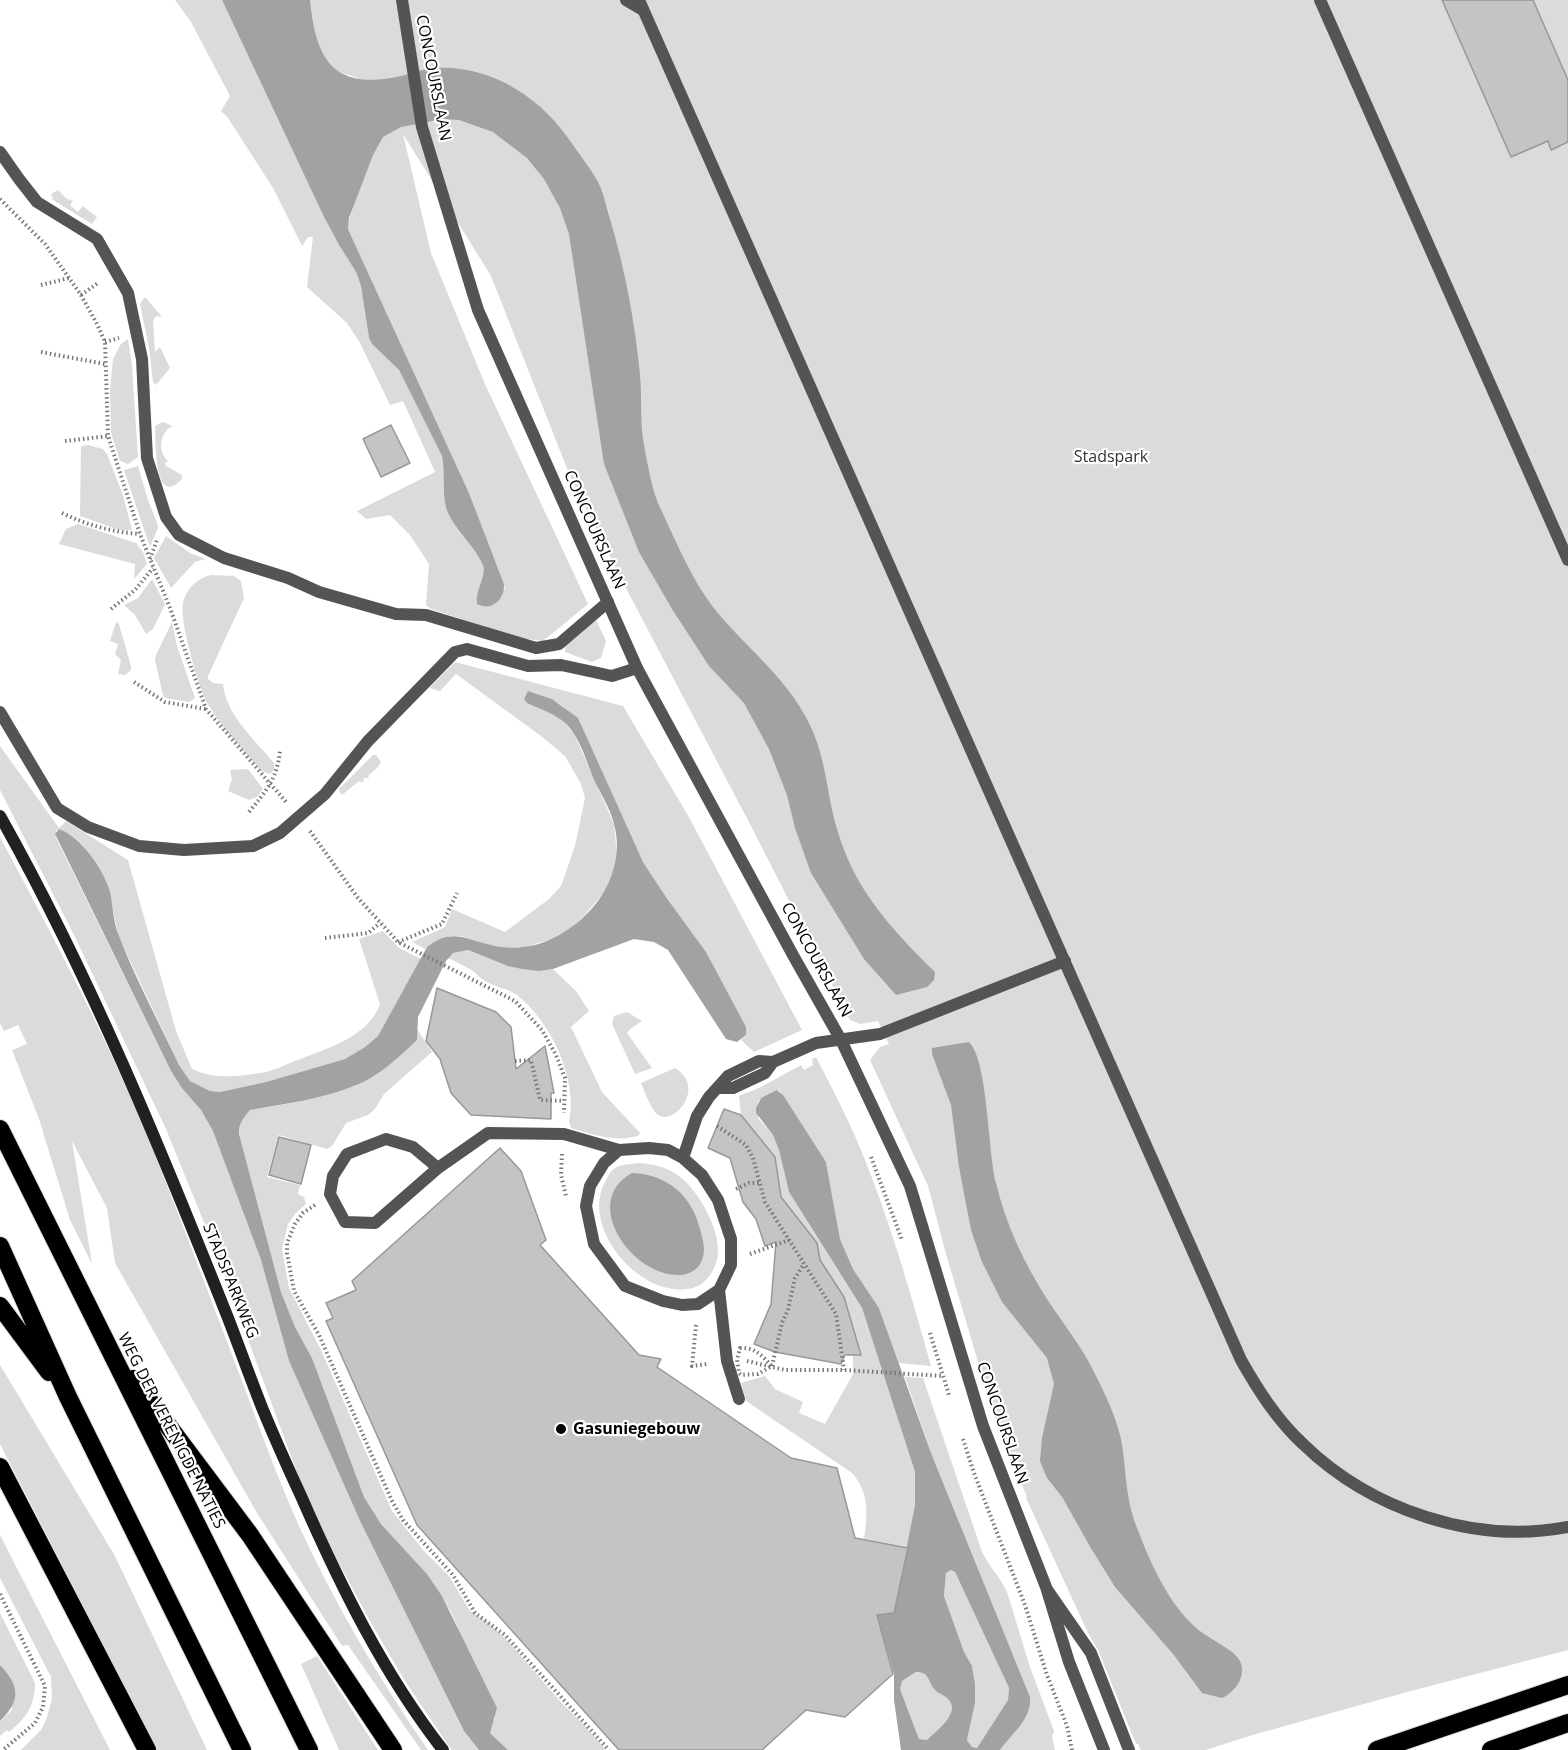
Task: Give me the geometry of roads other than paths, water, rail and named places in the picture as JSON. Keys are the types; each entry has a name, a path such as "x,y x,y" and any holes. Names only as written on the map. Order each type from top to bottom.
{"highway":[{"name":"WEG DER VERENIGDE NATIES","path":"0,1129 309,1750"},
{"path":"0,1246 68,1397 242,1750"},
{"path":"0,1306 68,1397"},
{"path":"104,1342 250,1535 393,1750"},
{"path":"0,1467 147,1750"},
{"path":"1377,1750 1568,1685"},
{"path":"1491,1750 1568,1723"}],"main road":[{"name":"STADSPARKWEG","path":"0,816 75,961 148,1120 264,1412 325,1552 388,1672 415,1714 443,1750"}],"street":[{"name":"CONCOURSLAAN","path":"402,0 422,127 478,310 637,668 794,957 842,1040 910,1186 984,1426 1046,1587 1069,1662 1104,1750"},
{"path":"626,0 641,5 1241,1360 1258,1390 1279,1418 1329,1467 1369,1492 1422,1516 1455,1525 1490,1530 1525,1531 1568,1527"},
{"path":"1320,0 1568,560"},
{"path":"0,152 38,202 97,239 128,293 142,359 147,458 166,517 179,535 224,558 288,578 319,592 396,614 426,615 536,648 559,644 608,602"},
{"path":"0,712 57,808 88,827 139,846 184,850 253,846 280,833 325,794 368,741 455,652 467,649 528,666 561,665 612,676 637,668"},
{"path":"683,1158 697,1116 709,1097 719,1088 734,1088 765,1072 773,1062 816,1043 880,1034 1065,962"},
{"path":"438,1168 413,1148 386,1139 347,1154 333,1176 330,1194 345,1222 375,1222 438,1168 488,1133 564,1134 619,1150 649,1148 668,1150 683,1158 702,1175 718,1200 731,1239 731,1264 719,1290 727,1361 739,1400"},
{"path":"619,1150 604,1163 590,1186 586,1206 594,1244 625,1286 663,1301 681,1305 698,1304 719,1290"},
{"path":"1046,1587 1091,1653 1129,1750"}],"place":[{"name":"Gasuniegebouw","path":"561,1429"}],"park label":[{"name":"Stadspark","path":"1111,457"}]}
